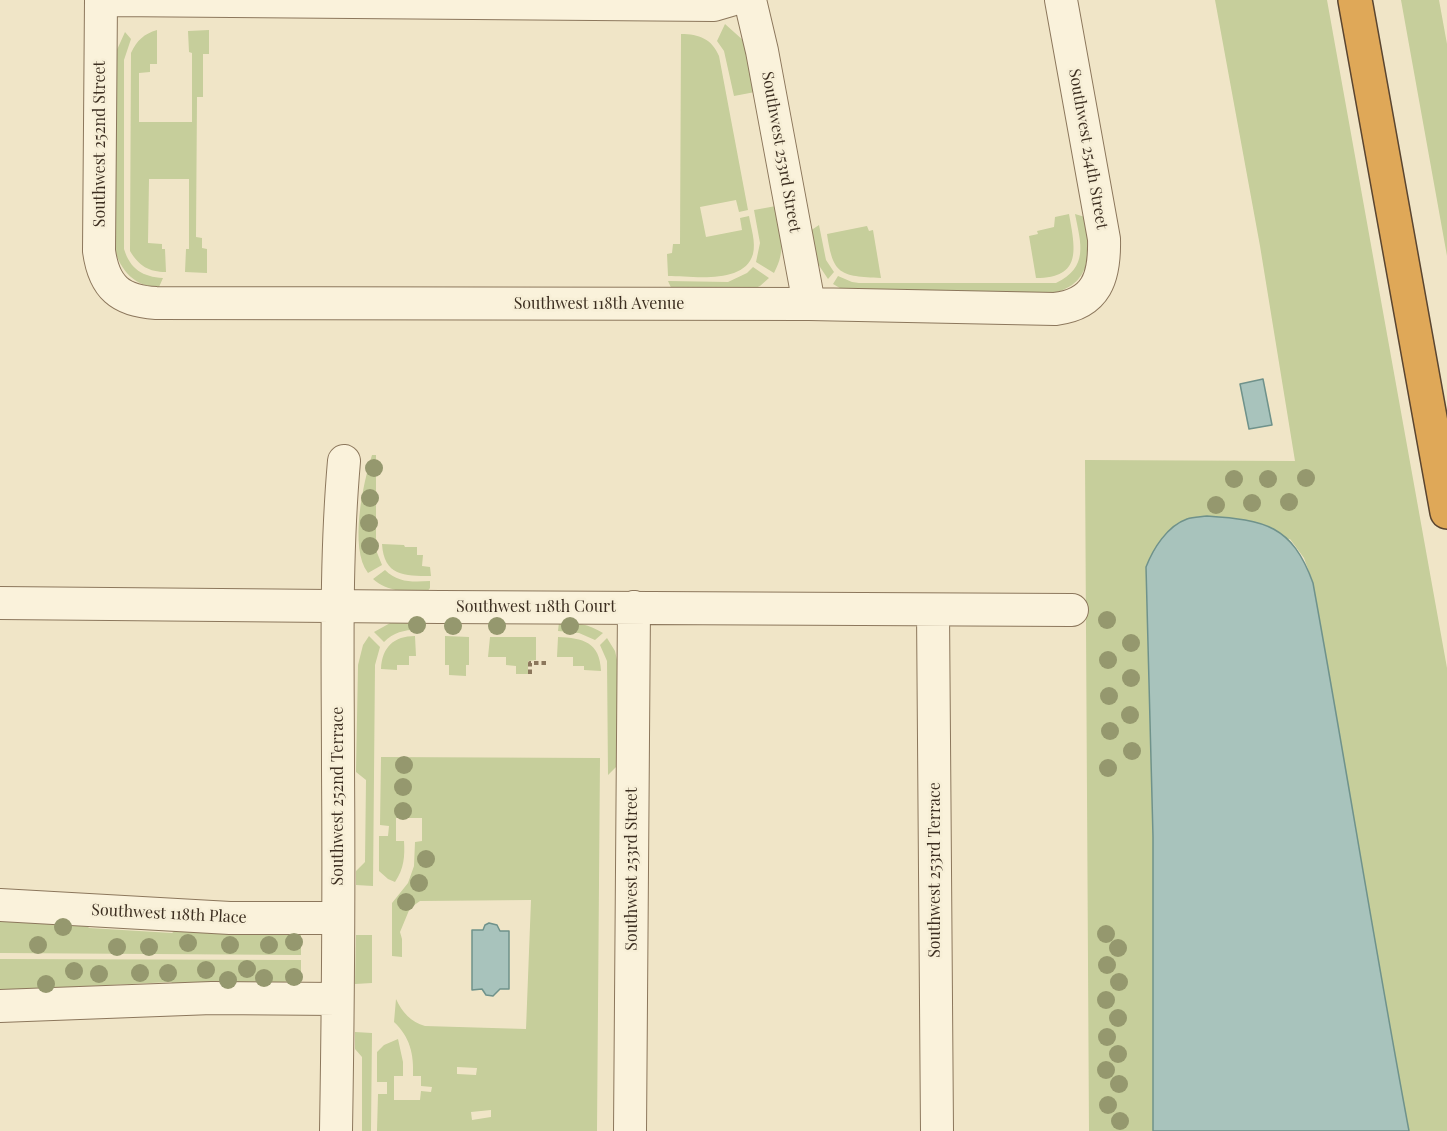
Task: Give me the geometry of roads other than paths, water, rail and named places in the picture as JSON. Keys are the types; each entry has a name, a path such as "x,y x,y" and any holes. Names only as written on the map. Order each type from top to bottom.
{"highway":[{"path":"1355,0 1447,512"}],"street":[{"path":"80,0 93,0"},
{"name":"Southwest 252nd Street","path":"101,0 99,246 102,268 111,285"},
{"path":"112,0 714,5 731,0"},
{"name":"Southwest 253rd Street","path":"750,0 762,51 809,304"},
{"name":"Southwest 254th Street","path":"1061,0 1104,239 1103,268 1090,296"},
{"name":"Southwest 118th Avenue","path":"111,285 128,298 156,303 809,304 1055,309 1071,307 1090,296"},
{"name":"Southwest 252nd Terrace","path":"336,1131 339,514 344,461"},
{"name":"Southwest 118th Court","path":"0,603 1072,610"},
{"name":"Southwest 253rd Street","path":"630,1131 634,607"},
{"name":"Southwest 253rd Terrace","path":"933,610 936,1131"},
{"name":"Southwest 118th Place","path":"0,905 230,918 338,918"},
{"path":"0,1006 212,998 337,999"}],"water":[{"path":"1263,379 1272,425 1249,429 1240,384"},
{"path":"1207,516 1245,520 1274,529 1286,537 1296,549 1313,583 1409,1131 1153,1131 1153,837 1146,567 1157,546 1173,527 1187,519"},
{"path":"489,923 497,925 500,931 509,931 509,989 500,989 493,996 486,995 482,989 472,990 472,930 483,930"}]}
